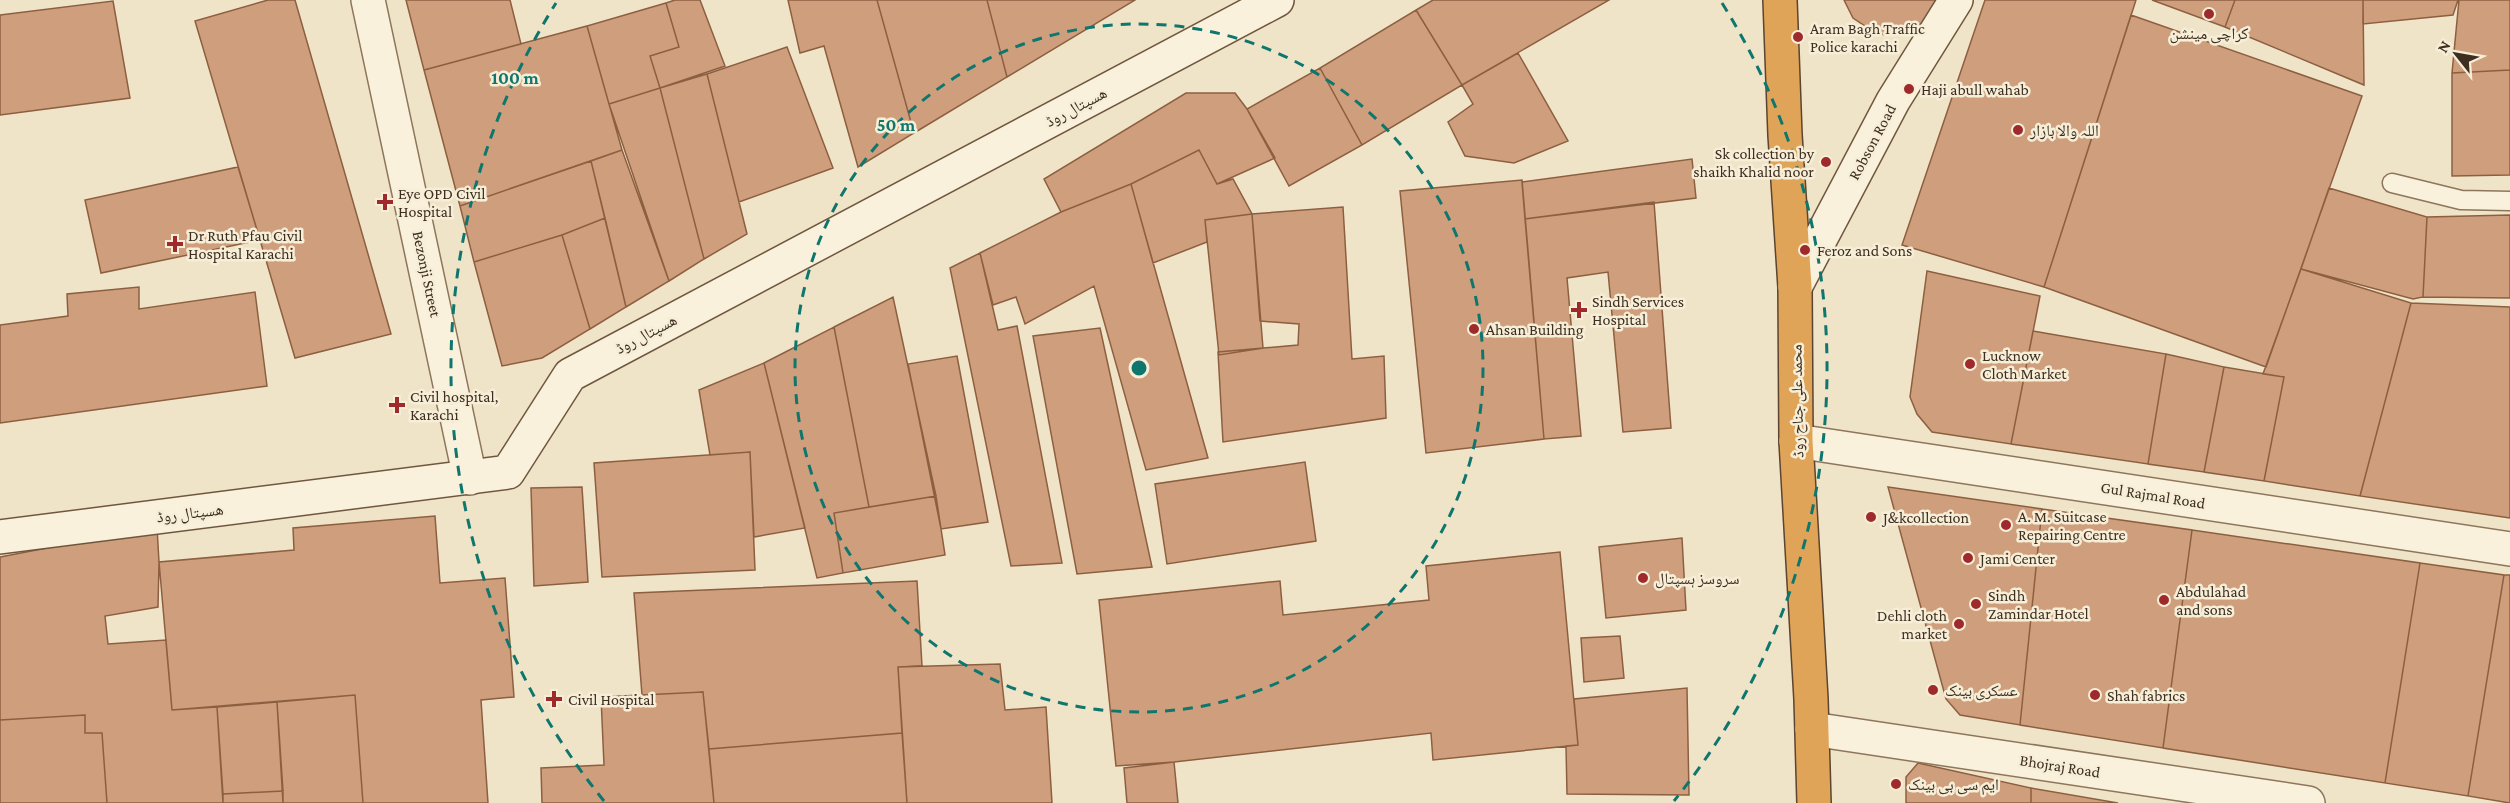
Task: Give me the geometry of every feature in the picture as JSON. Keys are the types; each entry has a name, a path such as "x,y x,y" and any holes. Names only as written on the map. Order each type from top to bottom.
{"highway":[{"name":"محمد علی جناح روڈ","path":"1780,0 1785,135 1795,287 1796,441 1814,803"}],"street":[{"name":"Bezonji Street","path":"368,0 470,478"},
{"name":"ھسپتال روڈ","path":"0,537 508,472 570,375 1277,0"},
{"name":"Robson Road","path":"1795,287 1893,101 1956,0"},
{"name":"Gul Rajmal Road","path":"1796,441 2510,549"},
{"name":"Bhojraj Road","path":"1812,729 2308,803"}],"lane":[{"path":"2391,183 2462,200 2510,201"}],"building":[{"path":"268,0 295,0 391,334 295,358 195,21"},
{"path":"406,0 510,0 521,44 424,70"},
{"path":"675,0 700,0 725,66 660,88 650,56 679,47 666,3"},
{"path":"788,0 877,0 914,133 858,167 824,46 800,53"},
{"path":"877,0 987,0 1007,77 914,133"},
{"path":"987,0 1135,0 1007,77"},
{"path":"1433,0 1609,0 1462,85 1416,10"},
{"path":"1844,0 1941,0 1923,23 1904,33 1884,35 1853,18"},
{"name":"اللہ والا بازار","path":"1985,0 2136,0 2044,287 1902,245"},
{"name":"کراچی مینشن","path":"2152,0 2235,0 2225,27"},
{"path":"2235,0 2363,0 2364,85 2225,27"},
{"path":"2363,0 2458,0 2453,15 2363,24"},
{"path":"2459,0 2510,0 2510,70 2452,73"},
{"path":"113,1 130,98 0,115 0,15"},
{"path":"666,3 679,47 650,56 660,88 609,104 587,26"},
{"path":"1416,10 1462,85 1362,145 1320,68"},
{"path":"2131,15 2362,96 2266,367 2044,287"},
{"path":"587,26 622,150 460,206 424,70"},
{"path":"787,47 833,168 739,202 707,74"},
{"path":"1518,53 1568,141 1514,163 1465,156 1448,122 1473,104 1462,85"},
{"path":"1320,68 1362,145 1289,186 1247,109"},
{"path":"2510,70 2510,175 2452,176 2452,73"},
{"path":"707,74 747,234 704,259 660,88"},
{"path":"660,88 704,259 669,281 609,104"},
{"path":"1186,93 1235,93 1247,109 1275,158 1217,184 1199,150 1131,184 1061,212 1044,179"},
{"path":"622,150 669,281 626,307 591,161"},
{"path":"1199,150 1217,184 1233,179 1252,214 1205,220 1207,242 1153,263 1131,184"},
{"path":"1692,159 1696,198 1525,219 1522,182"},
{"path":"591,161 605,218 562,235 474,262 460,206"},
{"path":"238,167 260,240 101,273 85,200"},
{"name":"Ahsan Building","path":"1522,180 1544,439 1426,453 1400,191"},
{"path":"1131,184 1208,458 1146,470 1094,286 1025,324 1016,297 993,305 980,253 1061,212"},
{"path":"2329,188 2427,217 2423,297 2413,299 2301,269"},
{"path":"1654,202 1671,428 1623,432 1608,272 1567,278 1581,436 1544,439 1525,219"},
{"path":"1343,207 1352,359 1384,356 1386,418 1223,442 1218,352 1298,345 1299,324 1260,321 1252,214"},
{"path":"1252,214 1263,348 1219,355 1205,220"},
{"path":"2510,215 2510,298 2423,297 2427,217"},
{"path":"605,218 626,307 590,329 562,235"},
{"path":"562,235 590,329 542,358 502,366 474,262"},
{"path":"980,253 998,330 1017,326 1062,563 1011,566 950,268"},
{"path":"2301,269 2411,303 2360,496 2264,481 2284,377 2263,374"},
{"name":"Lucknow Cloth Market","path":"1927,271 2040,296 2011,444 1932,432 1917,414 1910,397"},
{"path":"139,287 139,309 255,292 267,386 0,423 0,325 68,316 67,294"},
{"path":"893,297 936,496 869,507 834,327"},
{"path":"2411,303 2510,307 2510,518 2360,496"},
{"path":"834,327 869,507 834,513 843,573 817,578 764,363"},
{"path":"1100,328 1152,567 1077,574 1033,336"},
{"path":"2033,331 2166,354 2148,464 2011,444"},
{"path":"2166,354 2224,367 2204,472 2148,464"},
{"path":"957,356 988,522 941,529 908,364"},
{"path":"764,363 805,528 754,537 750,452 710,455 699,390"},
{"path":"2224,367 2284,377 2264,481 2204,472"},
{"path":"750,452 755,570 602,577 594,463"},
{"path":"1305,462 1316,541 1167,564 1155,484"},
{"path":"582,487 588,582 534,586 531,488"},
{"name":"Sindh Zamindar Hotel","path":"1888,487 2042,509 2020,725 1960,715 1946,699"},
{"path":"936,496 945,555 843,573 834,513"},
{"path":"2042,509 2192,530 2163,748 2020,725"},
{"path":"435,516 440,583 505,578 514,697 481,700 488,803 363,803 355,695 172,710 159,562 294,550 293,528"},
{"path":"157,527 158,607 105,616 108,644 166,640 172,710 217,707 223,803 107,803 102,733 85,733 85,715 0,720 0,557"},
{"path":"2192,530 2420,563 2385,783 2163,748"},
{"name":"سروسز ہسپتال","path":"1682,538 1686,610 1606,618 1599,547"},
{"path":"1560,552 1578,745 1433,760 1431,733 1174,762 1116,766 1099,600 1280,581 1283,615 1429,600 1426,566"},
{"path":"2420,563 2504,575 2468,796 2385,783"},
{"path":"2504,575 2510,575 2510,803 2468,796"},
{"path":"917,581 922,666 898,667 902,733 709,749 703,692 642,695 634,593"},
{"path":"1620,636 1624,678 1584,682 1581,638"},
{"path":"1000,664 1005,710 1046,707 1052,803 907,803 898,667"},
{"path":"1687,688 1689,795 1567,794 1566,746 1578,745 1574,699"},
{"path":"703,692 714,803 542,803 541,768 604,765 601,697"},
{"path":"355,695 363,803 283,803 277,702"},
{"path":"277,702 283,791 223,794 217,707"},
{"path":"85,715 85,733 102,733 107,803 0,803 0,720"},
{"path":"902,733 907,803 714,803 709,749"},
{"path":"1174,762 1178,803 1127,803 1124,768"},
{"path":"1918,763 2031,788 2031,803 1906,803 1906,777"},
{"path":"2031,788 2118,803 2031,803"},
{"path":"283,791 283,803 223,803 223,794"}],"place":[{"name":"کراچی مینشن","path":"2209,14"},
{"name":"Aram Bagh Traffic Police karachi","path":"1798,37"},
{"name":"Haji abull wahab","path":"1909,89"},
{"name":"اللہ والا بازار","path":"2018,130"},
{"name":"Sk collection by shaikh Khalid noor","path":"1826,162"},
{"name":"Eye OPD Civil Hospital","path":"385,202"},
{"name":"Dr Ruth Pfau Civil Hospital Karachi","path":"175,244"},
{"name":"Feroz and Sons","path":"1805,250"},
{"name":"Sindh Services Hospital","path":"1579,310"},
{"name":"Ahsan Building","path":"1474,329"},
{"name":"Lucknow Cloth Market","path":"1970,364"},
{"name":"Civil hospital, Karachi","path":"397,405"},
{"name":"J&kcollection","path":"1871,517"},
{"name":"A. M. Suitcase Repairing Centre","path":"2006,525"},
{"name":"Jami Center","path":"1968,558"},
{"name":"سروسز ہسپتال","path":"1643,578"},
{"name":"Abdulahad and sons","path":"2164,600"},
{"name":"Sindh Zamindar Hotel","path":"1976,604"},
{"name":"Dehli cloth market","path":"1959,624"},
{"name":"عسکری بینک","path":"1933,690"},
{"name":"Shah fabrics","path":"2095,695"},
{"name":"Civil Hospital","path":"554,699"},
{"name":"ایم سی بی بینک","path":"1896,784"}]}
